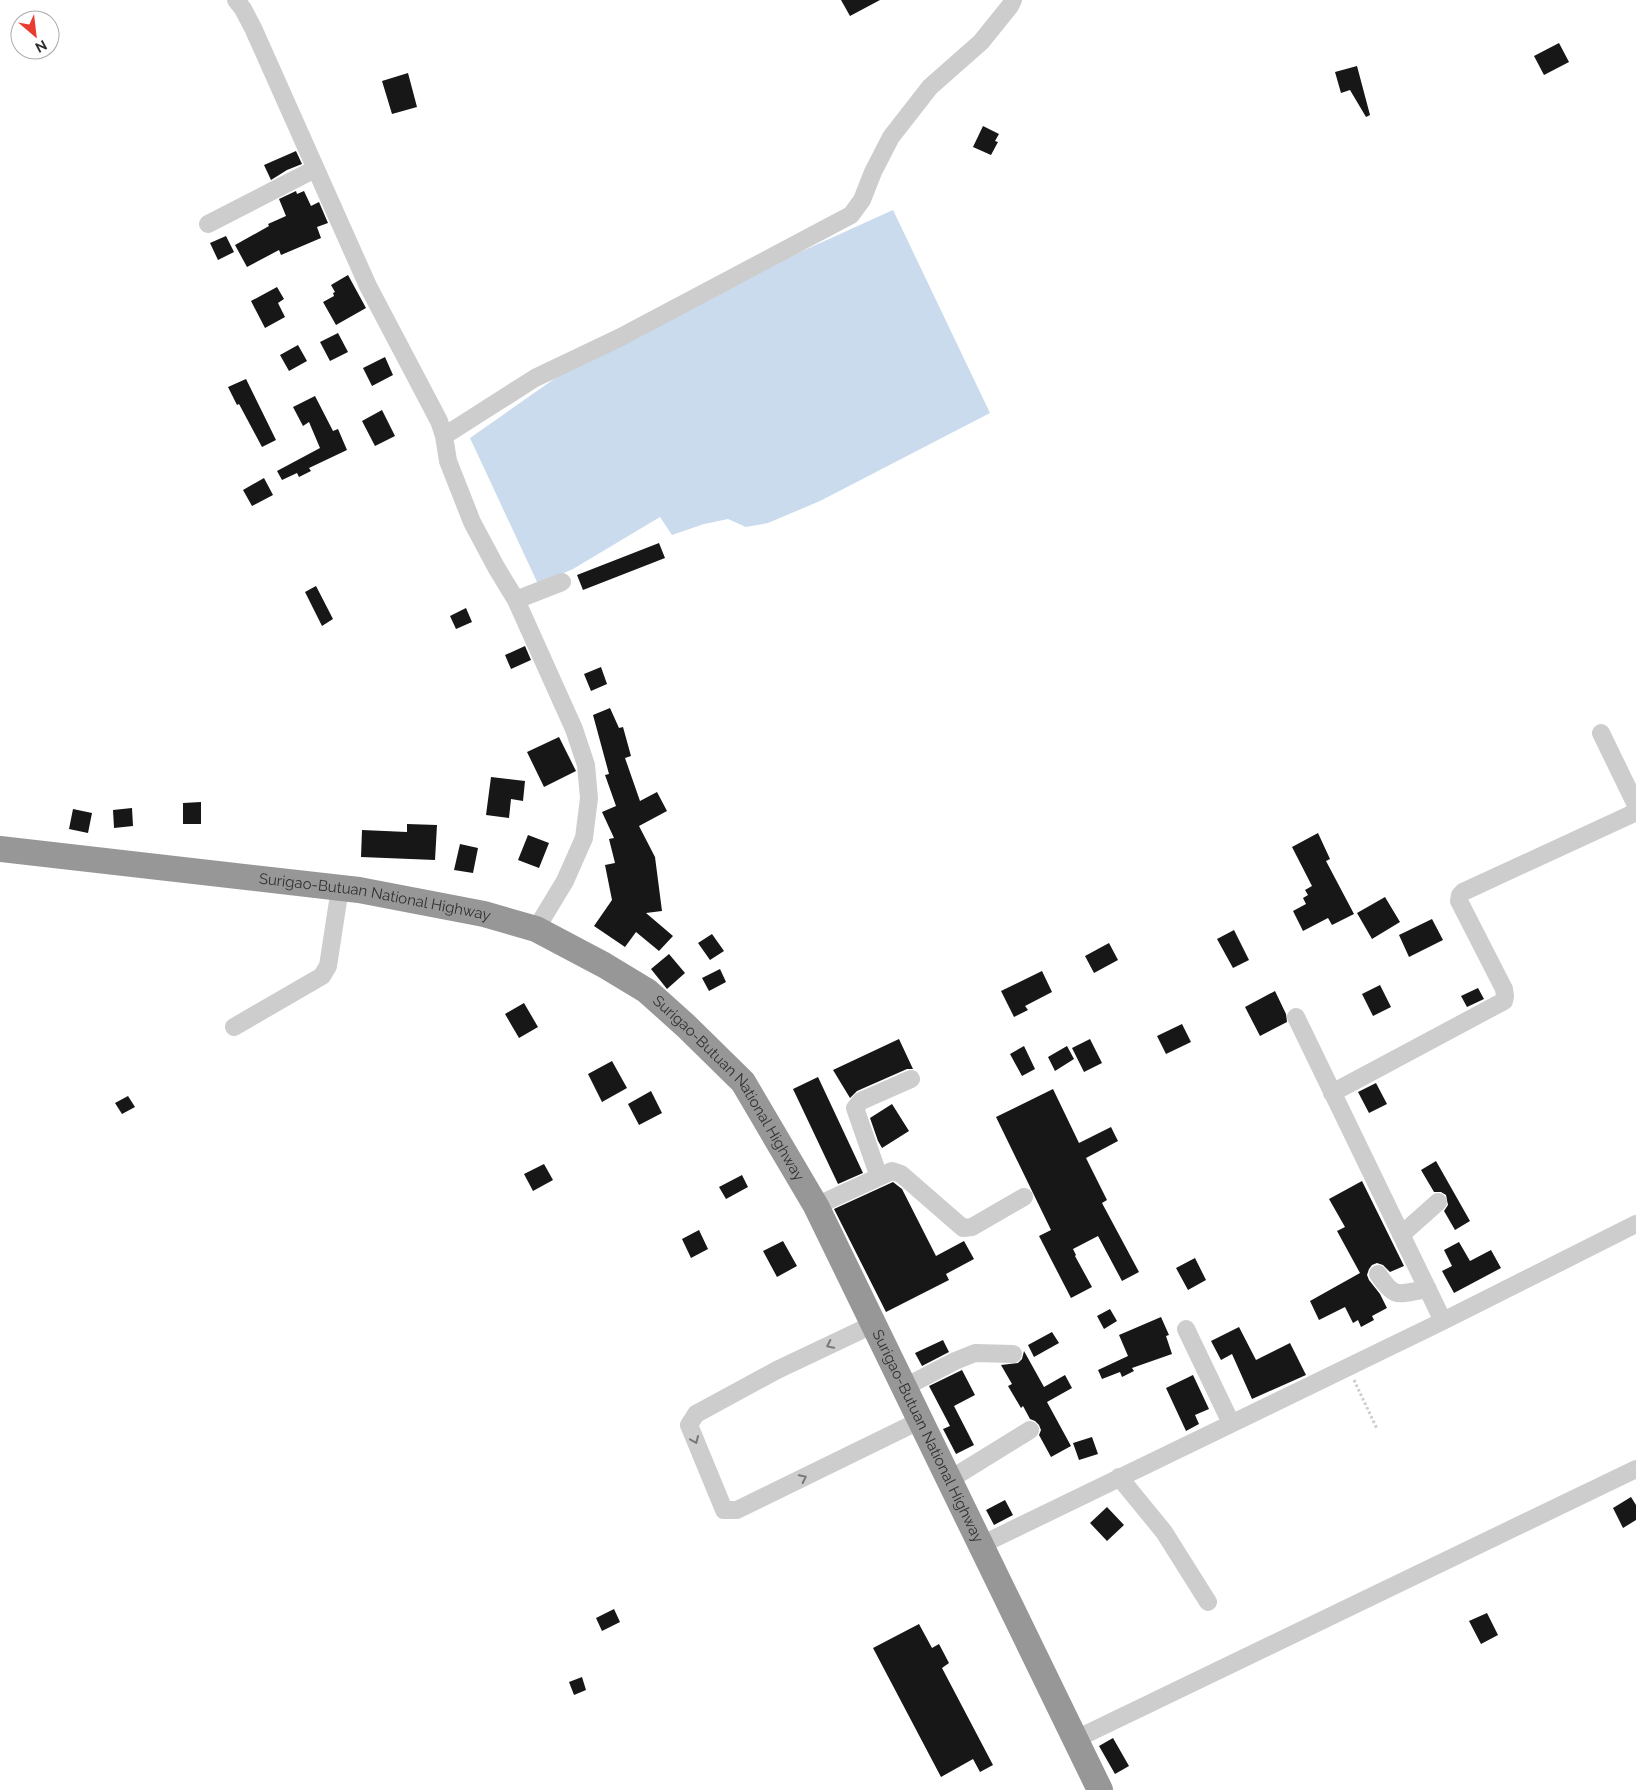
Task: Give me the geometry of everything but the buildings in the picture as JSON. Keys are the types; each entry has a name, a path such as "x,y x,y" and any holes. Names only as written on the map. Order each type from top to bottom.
{"highway":[{"name":"Surigao-Butuan National Highway","path":"0,849 340,888 484,914 536,929 604,965 647,991 743,1082 816,1206 1100,1790"}],"street":[{"path":"236,0 253,28 368,286 439,421 444,436 448,461 472,522 516,600 574,729 586,765 589,798 584,838 565,881 536,929"},
{"path":"444,436 535,378 619,338 851,215 862,200 873,172 891,137 930,87 981,42 1013,0"},
{"path":"208,224 315,169"},
{"path":"516,600 562,582"},
{"path":"1332,1093 1504,1001 1504,990 1459,901 1460,895 1632,814 1636,805 1601,733"},
{"path":"234,1027 322,976 328,966 340,888"},
{"path":"1296,1017 1443,1320"},
{"path":"879,1177 855,1108 861,1101 911,1079"},
{"path":"816,1206 892,1171 901,1174 963,1228 972,1227 1024,1198"},
{"path":"1401,1235 1438,1202"},
{"path":"981,1545 1636,1224"},
{"path":"1378,1274 1393,1292 1428,1289"},
{"path":"874,1324 777,1370 696,1414 689,1425 724,1510 737,1510 920,1420"},
{"path":"1186,1329 1231,1423"},
{"path":"905,1387 974,1353 1013,1354"},
{"path":"949,1480 1030,1430"},
{"path":"1076,1740 1636,1468"},
{"path":"1119,1477 1164,1532 1208,1602"}],"path":[{"path":"1347,1367 1377,1430"}],"water":[{"path":"893,210 990,413 820,501 768,523 746,527 728,519 704,524 672,535 660,517 573,569 538,584 470,438 617,335"}]}
